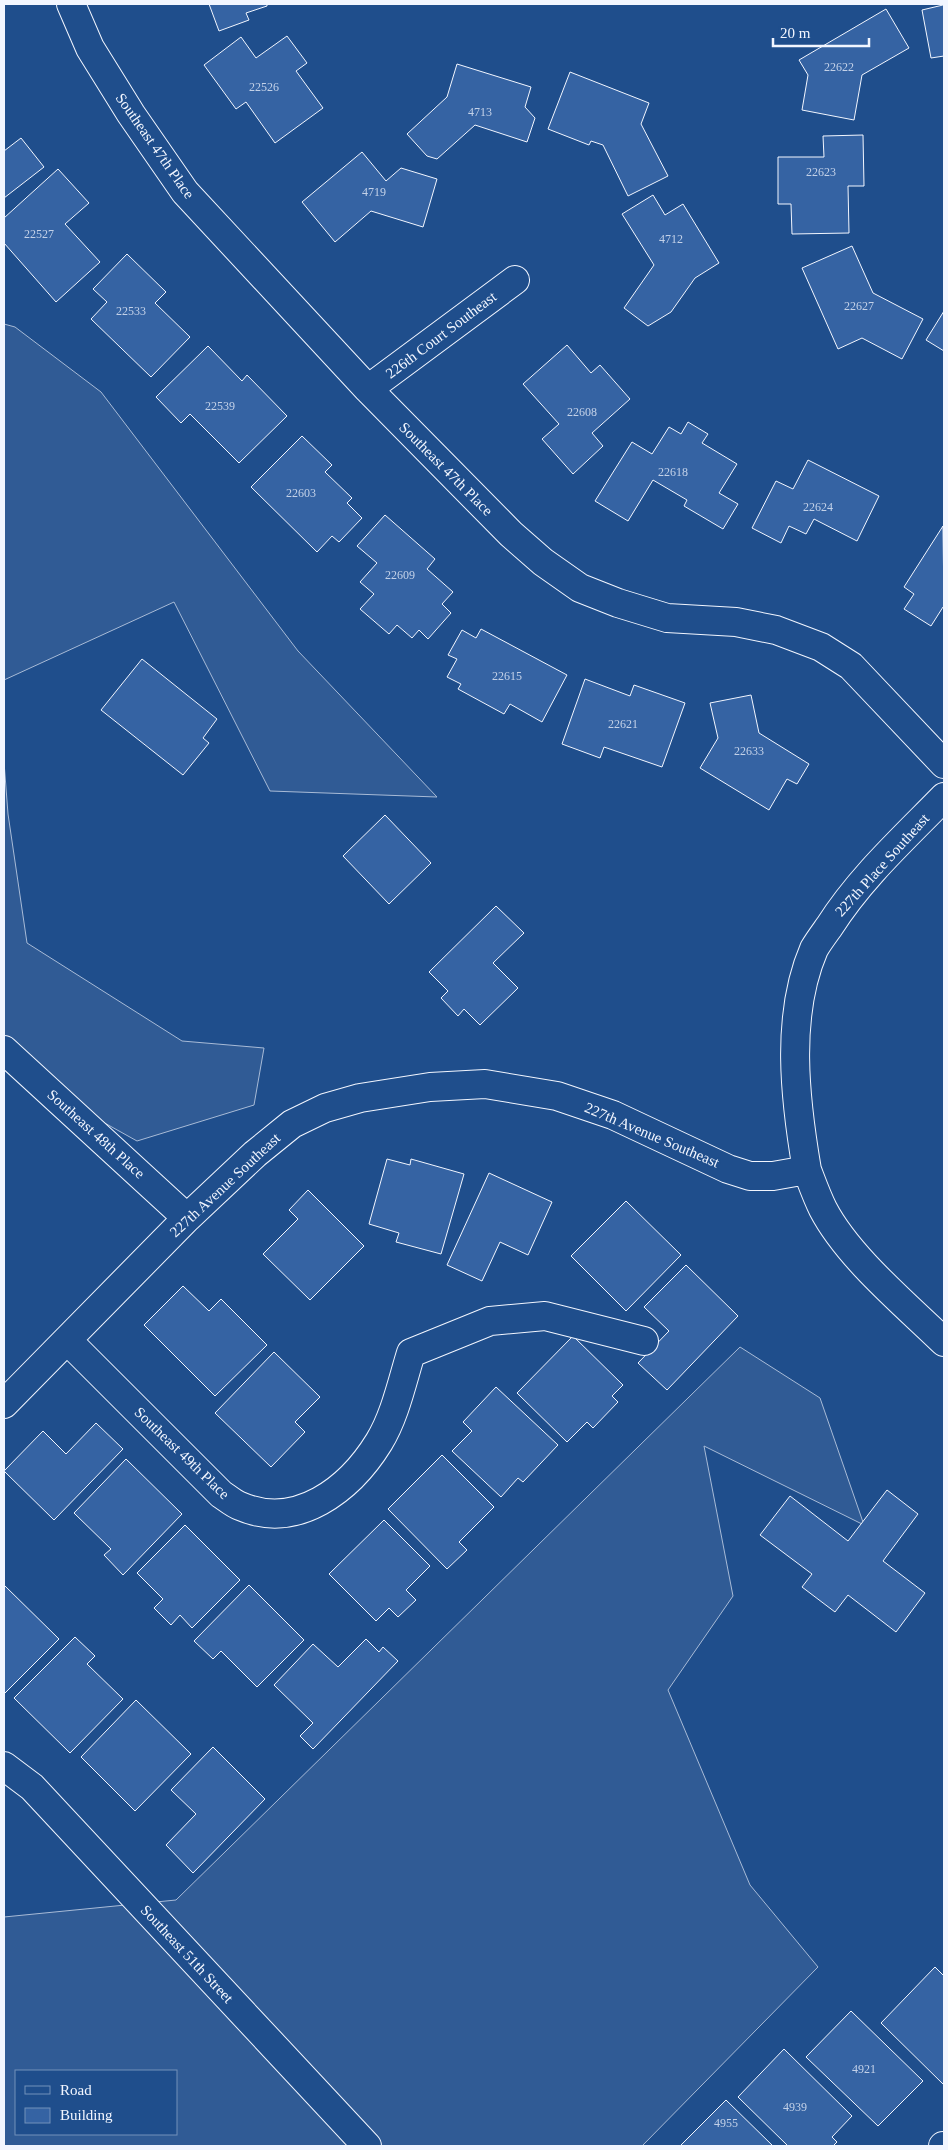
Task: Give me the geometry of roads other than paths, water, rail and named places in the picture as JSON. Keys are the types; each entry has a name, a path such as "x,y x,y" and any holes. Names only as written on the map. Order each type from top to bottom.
{"street":[{"name":"Southeast 47th Place","path":"71,4 90,48 185,192 368,389 511,534 543,562 580,588 618,604 667,618 736,622 776,630 821,647 851,666 944,764"},
{"name":"226th Court Southeast","path":"368,389 515,280"},
{"name":"227th Place Southeast","path":"807,1170 799,1125 794,1052 801,994 814,949 841,908 882,860 944,797"},
{"name":"Southeast 48th Place","path":"4,1050 187,1218"},
{"name":"227th Avenue Southeast","path":"4,1404 187,1218 255,1154 292,1124 325,1108 360,1098 430,1087 485,1084 557,1096 613,1116 750,1176 773,1176 807,1170"},
{"path":"807,1170 823,1210 844,1240 944,1342"},
{"name":"Southeast 49th Place","path":"67,1340 221,1494 239,1506 257,1512 278,1514 302,1510 324,1499 342,1487 360,1469 380,1441 390,1418 411,1353 490,1321 545,1316 644,1341"},
{"name":"Southeast 51th Street","path":"4,1766 32,1787 367,2146"}]}
